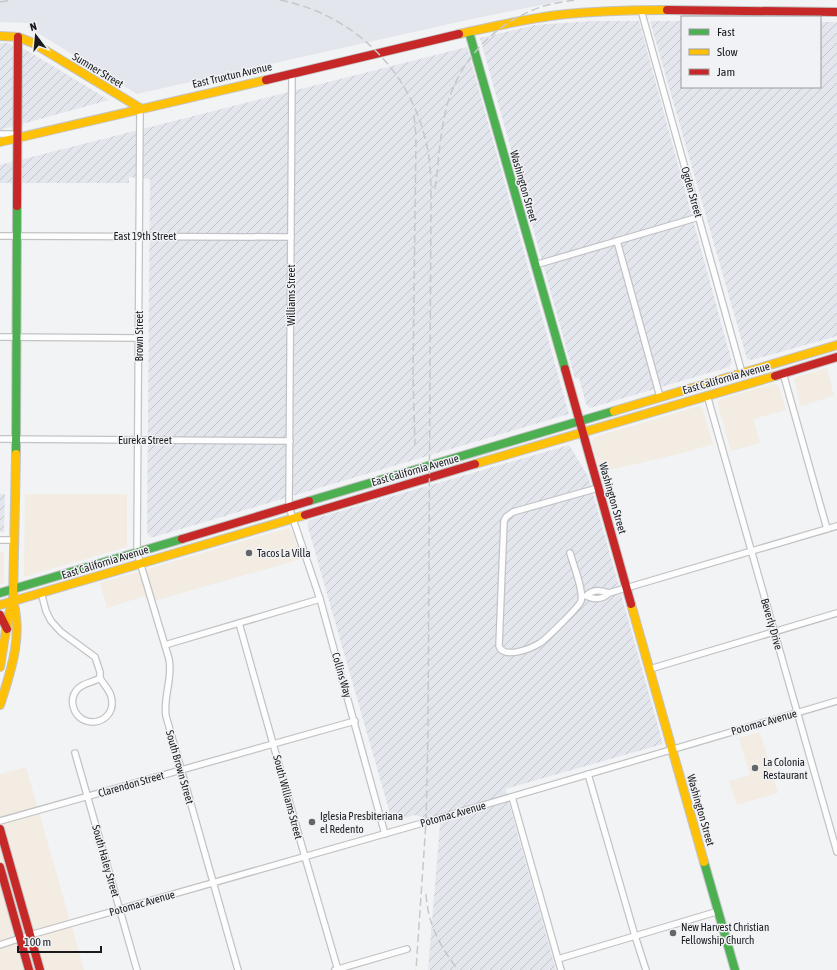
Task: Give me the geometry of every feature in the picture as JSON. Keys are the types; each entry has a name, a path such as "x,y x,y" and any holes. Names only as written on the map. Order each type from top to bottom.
{"main road":[{"name":"East Truxtun Avenue","path":"0,142 292,72 469,32 558,15 641,10 837,12"},
{"name":"Washington Street","path":"469,32 735,970"},
{"name":"Sumner Street","path":"0,36 18,37 33,43 140,108"},
{"path":"0,667 9,612 13,601 14,588 18,37"},
{"name":"East California Avenue","path":"0,592 837,345"},
{"path":"782,373 784,368 788,365 817,356 826,348"},
{"name":"East California Avenue","path":"0,605 837,356"},
{"path":"0,705 14,663 17,611 13,601"},
{"path":"0,616 7,629"},
{"path":"0,830 40,970"},
{"path":"0,866 29,970"}],"street":[{"name":"Ogden Street","path":"641,10 742,373"},
{"name":"Williams Street","path":"292,72 289,507 293,517"},
{"name":"Brown Street","path":"140,108 137,552 140,563"},
{"path":"0,134 12,134 18,137"},
{"path":"535,265 699,217"},
{"name":"East 19th Street","path":"0,236 291,237"},
{"path":"617,241 660,397"},
{"path":"0,337 139,338"},
{"path":"782,373 827,529"},
{"name":"Beverly Drive","path":"707,395 837,852"},
{"name":"Eureka Street","path":"0,439 290,441"},
{"path":"598,488 513,512 506,517 504,521 500,650 511,653 538,644 589,593 596,590 609,593"},
{"name":"Collins Way","path":"293,517 320,599 386,834"},
{"path":"584,597 596,599 602,598 609,593 837,526"},
{"path":"0,540 14,540"},
{"path":"570,553 584,597"},
{"name":"South Brown Street","path":"140,563 169,659 171,674 165,699 166,716 238,970"},
{"path":"41,592 46,611 51,621 60,632 95,657 100,672 100,678 110,694 112,702 106,717 95,722 87,721 79,717 76,713 73,707 73,696 79,687 100,678"},
{"path":"165,645 320,599"},
{"path":"650,669 837,614"},
{"name":"South Williams Street","path":"239,623 337,970"},
{"name":"Potomac Avenue","path":"0,945 30,935 386,834 837,701"},
{"name":"Clarendon Street","path":"0,821 355,721"},
{"name":"South Haley Street","path":"75,753 137,970"},
{"path":"588,774 634,936 646,970"},
{"path":"512,797 561,970"},
{"path":"0,866 9,862"},
{"path":"558,959 719,912"},
{"path":"337,970 407,950"}],"shaded area":[{"path":"0,0 566,0 467,20 137,94 28,27 28,23 0,22"},
{"path":"592,21 639,21 732,363 729,367 590,408 586,404 579,378 575,379 480,38 535,25"},
{"path":"650,21 681,21 681,88 821,88 821,22 837,22 837,336 752,360 747,359"},
{"path":"0,43 8,43 28,51 109,100 0,130"},
{"path":"467,47 569,414 150,537 147,532 150,179 129,177 129,183 0,183 0,165"},
{"path":"827,368 834,396 801,406 794,379"},
{"path":"776,384 779,387 786,410 753,419 760,443 731,451 718,401"},
{"path":"699,406 703,409 713,444 679,454 600,472 592,443 595,437"},
{"path":"569,445 588,476 663,744 505,789 556,970 428,970 440,824 415,815 397,820 394,820 391,817 307,524 310,520"},
{"path":"0,494 5,494 4,532 0,532"},
{"path":"25,494 127,494 127,547 24,577"},
{"path":"288,528 292,531 301,559 157,600 142,597 107,608 100,583"},
{"path":"0,552 4,552 4,583 0,584"},
{"path":"760,732 778,793 737,805 729,781 750,775 739,738"},
{"path":"26,767 84,970 0,970 0,774"}],"railway":[{"path":"0,2 12,0"},
{"path":"280,0 306,7 329,17 351,30 371,46 389,65 403,86 415,109 424,134 429,157 431,195 428,733 426,822 416,970"},
{"path":"435,189 445,112 454,85 473,55 484,42 512,20 544,6 577,0"},
{"path":"414,115 416,136 413,376 415,445"},
{"path":"426,894 429,916 436,935 440,944 458,970"}],"traffic: fast":[{"path":"469,32 565,369"},
{"path":"16,454 17,206"},
{"path":"309,501 614,411"},
{"path":"0,593 182,539"},
{"path":"704,862 735,970"}],"traffic: slow":[{"path":"459,34 520,21 558,15 612,11 667,10"},
{"path":"0,36 18,37 33,43 140,108"},
{"path":"0,142 266,80"},
{"path":"614,411 837,345"},
{"path":"475,464 775,376"},
{"path":"0,667 8,617 13,601 16,454"},
{"path":"0,605 305,515"},
{"path":"0,705 12,666 16,640 17,627 13,601"},
{"path":"631,604 704,862"}],"traffic: jam":[{"path":"667,10 837,12"},
{"path":"266,80 459,34"},
{"path":"17,206 18,37"},
{"path":"775,376 837,357"},
{"path":"565,369 631,604"},
{"path":"305,515 475,464"},
{"path":"182,539 309,501"},
{"path":"0,615 7,629"},
{"path":"0,829 40,970"},
{"path":"0,867 29,970"}],"place":[{"name":"Tacos La Villa","path":"249,553"},
{"name":"La Colonia Restaurant","path":"755,768"},
{"name":"Iglesia Presbiteriana el Redento","path":"312,822"},
{"name":"New Harvest Christian Fellowship Church","path":"673,933"}]}
